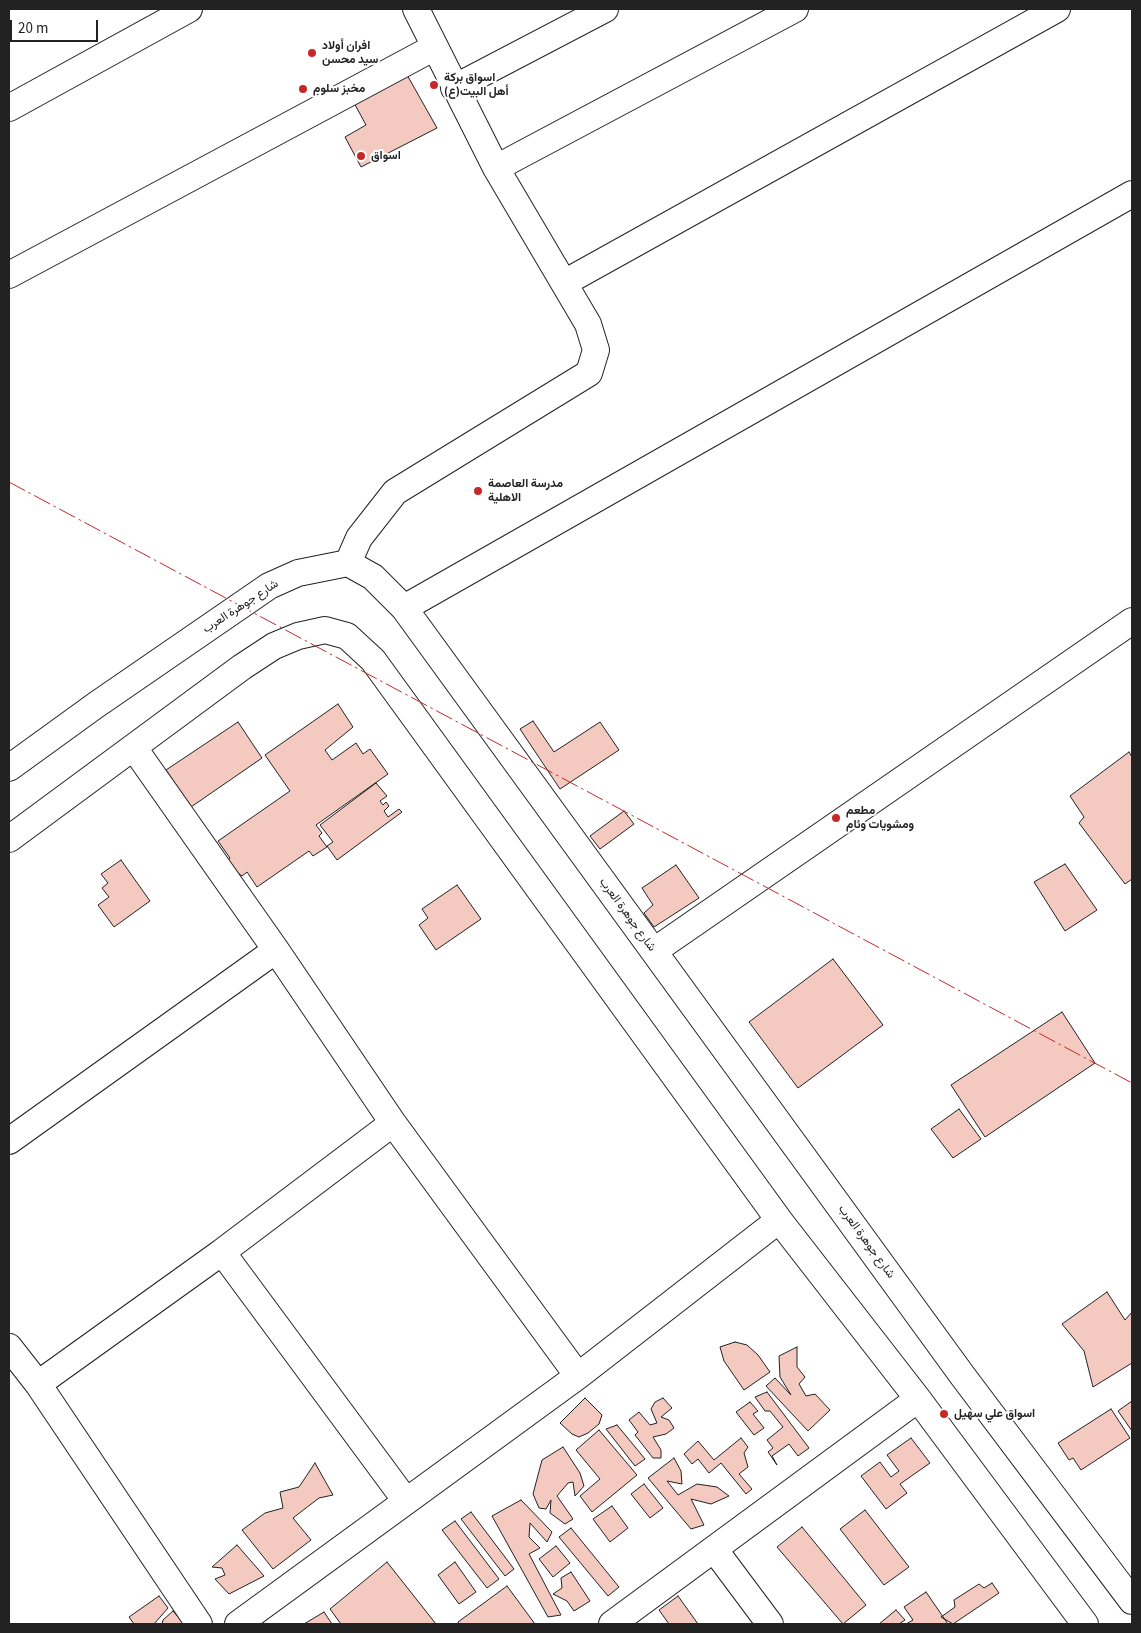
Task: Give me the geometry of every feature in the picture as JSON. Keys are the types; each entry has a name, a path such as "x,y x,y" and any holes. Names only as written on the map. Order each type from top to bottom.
{"street":[{"path":"9,108 189,9"},
{"path":"348,563 359,538 395,492 589,374 596,350 588,324 496,168 454,88 416,9"},
{"path":"454,88 605,9"},
{"path":"496,168 795,9"},
{"path":"564,283 1057,9"},
{"path":"9,275 435,48"},
{"path":"404,608 1132,194"},
{"name":"شارع جوهرة العرب","path":"9,768 96,705 269,586 298,573 348,563 373,577 404,608 962,1375 1132,1601"},
{"path":"654,951 1132,620"},
{"path":"9,839 242,666 274,646 298,636 325,630 347,636 373,660 779,1220 918,1399 1085,1624"},
{"path":"134,748 276,950 393,1123 578,1376"},
{"path":"9,1141 276,950"},
{"path":"38,1384 222,1252 393,1123"},
{"path":"238,1624 578,1376 779,1220"},
{"path":"222,1252 406,1501"},
{"path":"9,1347 38,1384 199,1624"},
{"path":"612,1624 918,1399"},
{"path":"714,1549 770,1624"}],"building":[{"path":"406,73 437,128 361,167 345,137 366,125 353,101"},
{"path":"338,704 353,727 325,750 332,760 356,743 363,754 370,749 388,774 316,825 322,833 319,836 327,847 313,856 309,851 257,887 247,872 242,876 234,870 227,860 230,858 218,841 290,791 265,755"},
{"path":"533,721 554,752 600,722 619,750 560,789 520,729"},
{"path":"238,722 262,758 191,807 166,770"},
{"path":"1129,752 1132,757 1132,879 1125,884 1079,823 1084,817 1070,796"},
{"path":"376,783 387,796 380,801 383,805 386,802 389,806 384,811 388,817 399,809 402,812 337,860 327,846 333,842 320,825"},
{"path":"624,811 634,824 600,849 590,836"},
{"path":"121,860 150,901 114,927 98,905 109,897 102,888 108,883 101,874"},
{"path":"1065,864 1097,910 1065,931 1034,882"},
{"path":"676,865 699,898 654,927 644,913 653,905 642,888"},
{"path":"457,885 481,919 436,950 419,925 428,918 422,909"},
{"path":"833,959 883,1025 798,1088 749,1022"},
{"path":"1062,1012 1095,1063 985,1137 951,1085"},
{"path":"959,1109 981,1139 953,1158 931,1129"},
{"path":"1107,1292 1125,1320 1132,1312 1132,1363 1093,1387 1084,1351 1062,1324"},
{"path":"735,1342 747,1345 758,1355 770,1372 744,1390 724,1361 720,1347"},
{"path":"797,1347 797,1367 805,1377 799,1384 806,1396 815,1394 830,1410 808,1431 766,1386 775,1378 791,1395 780,1377 779,1356"},
{"path":"767,1392 809,1448 798,1456 789,1444 772,1456 777,1465 768,1452 773,1448 767,1440 783,1427 770,1411 765,1411 755,1397"},
{"path":"585,1398 602,1415 599,1424 588,1433 579,1437 572,1434 560,1423"},
{"path":"663,1398 672,1408 661,1417 669,1420 674,1428 666,1434 653,1437 661,1450 661,1458 653,1458 635,1435 638,1432 629,1420 639,1412 650,1425 657,1423 651,1409 655,1402"},
{"path":"1132,1401 1132,1431 1118,1411"},
{"path":"750,1402 758,1411 753,1414 764,1428 754,1435 736,1412"},
{"path":"1111,1409 1130,1438 1081,1470 1073,1458 1069,1460 1058,1443"},
{"path":"617,1425 645,1459 635,1466 606,1429"},
{"path":"599,1430 637,1475 592,1512 580,1496 600,1479 576,1450"},
{"path":"741,1438 748,1447 744,1453 748,1467 739,1474 752,1489 746,1494 721,1463 709,1473 698,1459 692,1464 684,1454 698,1441 714,1460"},
{"path":"911,1438 930,1463 900,1484 907,1493 886,1509 861,1476 880,1462 891,1477 899,1471 887,1455"},
{"path":"563,1447 580,1473 584,1486 575,1496 573,1482 568,1483 557,1496 573,1519 565,1524 550,1513 551,1500 546,1509 539,1508 533,1494 542,1460"},
{"path":"674,1458 681,1471 682,1484 667,1481 678,1495 697,1484 717,1487 729,1496 711,1504 691,1499 704,1525 691,1529 648,1478"},
{"path":"315,1463 333,1495 319,1498 293,1518 311,1540 273,1569 242,1530 265,1513 283,1508 280,1492 299,1487"},
{"path":"644,1484 663,1508 650,1518 631,1494"},
{"path":"521,1500 552,1532 547,1542 530,1523 529,1537 540,1548 529,1554 561,1615 548,1617 492,1516"},
{"path":"612,1506 628,1528 610,1542 593,1519"},
{"path":"865,1510 909,1567 884,1585 840,1529"},
{"path":"471,1512 514,1569 505,1576 461,1519"},
{"path":"455,1521 499,1579 487,1588 442,1530"},
{"path":"802,1527 866,1605 843,1624 777,1547"},
{"path":"571,1528 619,1587 608,1596 559,1537"},
{"path":"237,1545 264,1576 229,1594 215,1579 225,1575 222,1568 212,1567"},
{"path":"556,1546 570,1563 553,1577 539,1559"},
{"path":"387,1562 436,1624 341,1624 330,1609"},
{"path":"455,1562 476,1592 459,1604 438,1575"},
{"path":"571,1572 590,1601 574,1611 567,1601 553,1594 562,1588 561,1578"},
{"path":"992,1583 999,1593 953,1624 941,1617 955,1607 954,1600 979,1584 984,1588"},
{"path":"507,1586 535,1624 459,1624 458,1622"},
{"path":"926,1592 948,1624 906,1624 913,1620 904,1607"},
{"path":"159,1596 168,1608 154,1624 134,1624 129,1617"},
{"path":"678,1596 698,1624 669,1624 659,1610"},
{"path":"896,1610 905,1620 899,1624 879,1624"},
{"path":"173,1611 184,1624 162,1624 163,1620"},
{"path":"324,1612 332,1624 304,1624"}],"power":[{"path":"9,482 1132,1083"}],"place":[{"name":"افران أولاد سيد محسن","path":"312,53"},
{"name":"اسواق بركة أهل البيت(ع)","path":"434,85"},
{"name":"مخبز سلوم","path":"303,89"},
{"name":"اسواق","path":"361,156"},
{"name":"مدرسة العاصمة الاهلية","path":"478,491"},
{"name":"مطعم ومشويات وئام","path":"836,818"},
{"name":"اسواق علي سهيل","path":"944,1414"}]}
